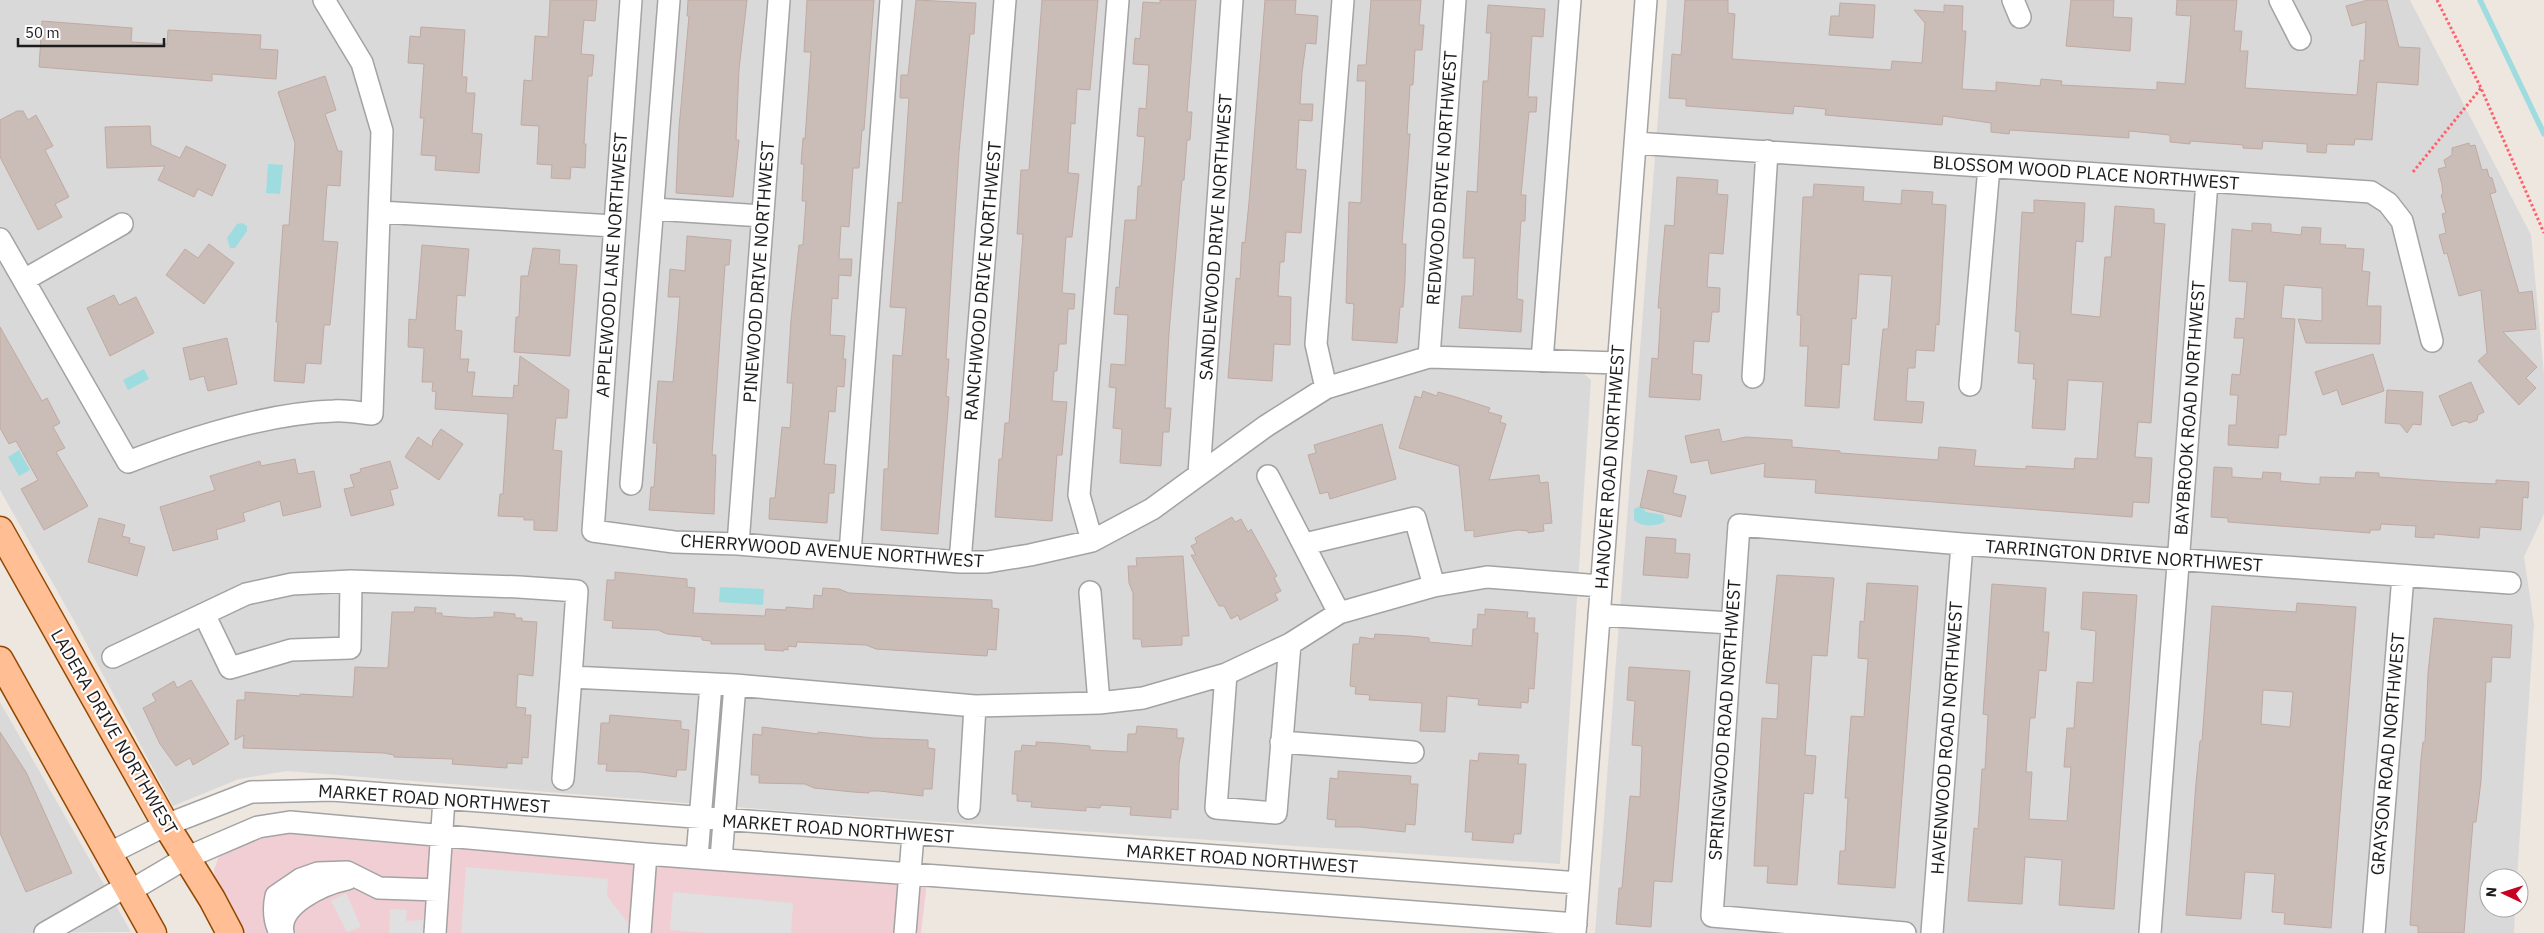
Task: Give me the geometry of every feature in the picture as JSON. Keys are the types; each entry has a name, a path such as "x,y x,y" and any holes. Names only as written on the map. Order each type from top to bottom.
{"main road":[{"name":"LADERA DRIVE NORTHWEST","path":"0,530 166,825 230,933"},
{"path":"0,660 110,853 153,933"}],"street":[{"path":"0,239 128,462 185,440 287,416 335,410 372,414 382,131 362,63 324,0"},
{"name":"APPLEWOOD LANE NORTHWEST","path":"593,531 632,0"},
{"path":"631,484 669,0"},
{"name":"PINEWOOD DRIVE NORTHWEST","path":"738,544 779,0"},
{"path":"850,553 891,0"},
{"name":"RANCHWOOD DRIVE NORTHWEST","path":"960,562 1005,0"},
{"path":"1092,540 1079,496 1118,0"},
{"name":"SANDLEWOOD DRIVE NORTHWEST","path":"1199,474 1232,0"},
{"path":"1326,388 1316,344 1343,0"},
{"name":"REDWOOD DRIVE NORTHWEST","path":"1429,357 1455,0"},
{"path":"1542,361 1570,0"},
{"name":"HANOVER ROAD NORTHWEST","path":"1575,929 1646,0"},
{"path":"2280,0 2300,39"},
{"name":"BLOSSOM WOOD PLACE NORTHWEST","path":"1635,143 2372,192 2388,203 2402,221 2432,341"},
{"path":"1753,377 1767,152"},
{"path":"1970,385 1989,167"},
{"name":"BAYBROOK ROAD NORTHWEST","path":"2150,933 2207,182"},
{"path":"652,209 763,216"},
{"path":"380,212 614,226"},
{"path":"24,280 122,224"},
{"name":"CHERRYWOOD AVENUE NORTHWEST","path":"593,531 674,542 738,544 960,562 987,562 1030,555 1092,540 1152,509 1266,426 1326,388 1429,357 1618,363"},
{"path":"1268,476 1305,544 1339,613"},
{"path":"1305,544 1415,518 1434,586"},
{"name":"TARRINGTON DRIVE NORTHWEST","path":"1739,525 1962,544 2510,583"},
{"name":"SPRINGWOOD ROAD NORTHWEST","path":"1739,525 1712,916 1905,933"},
{"name":"HAVENWOOD ROAD NORTHWEST","path":"1932,933 1962,544"},
{"name":"GRAYSON ROAD NORTHWEST","path":"2374,933 2402,576"},
{"path":"571,677 735,685 975,706 1099,703 1143,698 1226,674 1290,644 1339,613 1434,586 1487,578 1601,586"},
{"path":"204,614 230,668 291,650 350,648 352,581"},
{"path":"114,657 246,594 292,584 352,581 519,587 577,592 563,778"},
{"path":"1090,592 1099,703"},
{"path":"1599,615 1731,623"},
{"path":"1226,674 1216,808 1276,813 1290,644"},
{"path":"697,857 711,684"},
{"path":"721,859 735,685"},
{"path":"969,808 975,706"},
{"path":"1282,742 1413,752"},
{"name":"MARKET ROAD NORTHWEST","path":"110,853 166,825 251,792 332,790 1579,883"},
{"path":"435,933 444,799"},
{"name":"MARKET ROAD NORTHWEST","path":"45,933 186,858 258,827 290,822 441,834 646,854 1575,929"},
{"path":"905,933 913,834"},
{"path":"640,933 646,854"},
{"path":"282,933 275,923 273,906 276,896 301,880 318,873 347,872 379,888 438,890"}],"path":[{"path":"2437,0 2481,88 2544,233"},
{"path":"2413,172 2481,88"}],"shaded area":[{"path":"0,0 1577,0 1554,346 1591,380 1560,864 799,812 287,771 239,779 173,806 76,624 0,490"},
{"path":"1667,0 2410,0 2531,235 2544,374 2544,514 2524,557 2534,624 2518,868 2479,868 2479,918 2515,918 2514,933 1595,933"},
{"path":"0,702 131,932 0,933"},
{"path":"301,833 927,882 921,933 244,933 215,882 214,870 220,854 237,844 274,834"},
{"path":"466,867 608,879 607,896 629,924 629,933 461,933"},
{"path":"673,892 793,903 791,933 709,933 670,930"},
{"path":"346,893 361,927 347,932 331,901"},
{"path":"390,909 407,910 406,921 424,920 423,933 389,933"}],"water":[{"path":"268,164 283,165 280,194 266,193"},
{"path":"242,223 247,226 247,231 235,248 230,248 227,238 237,224"},
{"path":"144,369 149,379 128,390 123,380"},
{"path":"19,450 30,470 19,476 8,457"},
{"path":"1642,507 1646,512 1663,515 1665,521 1654,525 1640,524 1634,520 1634,509"},
{"path":"720,587 764,589 763,605 719,602"}],"building":[{"path":"550,0 597,0 595,21 584,20 581,54 594,55 592,76 588,76 584,144 586,144 585,168 571,167 570,179 551,178 552,165 537,164 539,126 521,125 524,80 532,81 535,36 548,37"},
{"path":"688,0 747,0 739,69 736,140 739,140 733,197 676,193 679,128 689,16 687,16"},
{"path":"807,0 874,0 864,130 862,130 859,168 853,168 849,227 841,226 839,259 852,259 851,276 839,275 838,299 832,298 830,335 845,336 843,359 846,359 844,387 837,386 835,412 829,411 824,464 836,465 834,493 829,493 827,523 769,519 770,498 775,498 782,427 790,428 793,383 787,383 791,320 799,245 803,245 806,201 802,201 804,164 801,164 803,138 805,139 811,52 804,52"},
{"path":"916,0 976,3 974,34 970,34 959,152 946,359 949,359 946,396 949,397 938,534 881,530 884,469 888,469 893,355 902,356 906,308 890,307 898,202 902,203 909,98 900,98 901,75 908,75"},
{"path":"1042,0 1098,0 1090,90 1077,89 1075,124 1071,123 1068,173 1079,174 1072,237 1066,237 1062,293 1075,294 1074,309 1068,309 1066,344 1059,344 1057,371 1054,371 1052,401 1067,402 1062,455 1057,455 1052,521 995,517 999,459 1002,459 1005,423 1009,423 1023,234 1017,234 1021,170 1029,170"},
{"path":"1160,0 1196,0 1187,112 1192,112 1190,140 1187,140 1184,180 1182,180 1169,333 1165,408 1171,408 1169,432 1163,432 1161,466 1120,463 1122,429 1113,428 1116,388 1109,387 1111,364 1125,365 1128,315 1114,314 1116,287 1119,288 1125,220 1136,220 1138,186 1141,186 1145,137 1137,136 1139,108 1146,109 1149,65 1133,64 1135,38 1140,39 1143,2 1160,3"},
{"path":"1265,0 1296,0 1295,14 1318,16 1316,44 1306,43 1302,73 1300,104 1313,104 1312,121 1299,120 1296,169 1306,170 1301,233 1286,232 1284,262 1280,262 1278,296 1291,297 1290,345 1274,344 1272,381 1228,378 1236,278 1240,279 1242,242 1245,243"},
{"path":"1371,0 1421,0 1419,25 1424,25 1422,50 1415,50 1413,85 1410,85 1407,134 1410,134 1402,244 1406,244 1405,280 1403,307 1400,307 1397,343 1352,340 1354,304 1346,303 1349,202 1361,203 1366,81 1357,81 1358,65 1366,65"},
{"path":"1685,0 1728,0 1728,13 1735,14 1732,59 1891,70 1892,61 1922,63 1925,23 1914,10 1944,12 1944,5 1963,6 1962,31 1966,31 1962,89 1996,91 1996,82 2040,86 2041,79 2062,81 2061,85 2157,90 2157,82 2185,84 2191,16 2176,15 2177,0 2237,0 2234,31 2242,31 2240,51 2248,51 2245,88 2357,95 2360,60 2364,61 2366,22 2352,26 2346,6 2368,0 2387,0 2399,47 2420,48 2418,85 2377,82 2372,140 2355,139 2354,145 2327,144 2326,153 2307,152 2307,144 2263,141 2262,149 2243,148 2243,145 2190,141 2190,144 2170,142 2170,135 2129,131 2129,138 2010,130 2009,134 1991,132 1991,123 1943,116 1942,125 1825,115 1826,109 1794,106 1793,114 1686,106 1686,99 1669,98 1672,54 1681,55"},
{"path":"2071,0 2114,0 2113,17 2132,18 2130,51 2066,46"},
{"path":"1840,3 1875,5 1873,38 1829,35 1831,16 1839,16"},
{"path":"1488,5 1545,9 1543,37 1532,36 1528,97 1537,97 1536,112 1529,112 1521,195 1526,195 1525,221 1521,221 1518,271 1517,299 1523,300 1521,332 1459,328 1462,296 1473,296 1475,258 1463,258 1467,191 1477,192 1483,81 1488,81 1491,33 1486,33"},
{"path":"42,21 132,28 131,42 167,44 168,30 261,35 260,49 278,50 276,79 212,74 212,81 39,67"},
{"path":"421,27 465,30 462,77 467,77 466,93 475,93 472,133 482,134 479,173 435,170 436,156 421,155 424,118 420,118 424,64 408,63 410,36 420,37"},
{"path":"325,76 336,110 325,114 338,151 342,151 340,186 327,185 323,241 338,242 330,325 324,325 321,364 306,363 304,383 274,381 283,225 289,225 295,143 278,92"},
{"path":"17,111 23,111 28,120 36,115 53,146 45,150 69,197 55,204 62,217 38,230 0,157 0,120"},
{"path":"150,126 151,145 180,158 186,146 226,165 212,196 198,189 194,197 158,180 165,166 107,168 105,127"},
{"path":"2469,143 2470,146 2475,145 2482,170 2487,169 2489,177 2492,178 2496,192 2490,194 2519,293 2532,291 2536,329 2503,332 2537,367 2526,378 2536,388 2519,405 2478,361 2487,353 2481,290 2459,296 2447,253 2444,254 2439,235 2446,233 2442,214 2446,213 2441,195 2443,194 2442,185 2438,169 2446,167 2444,160 2452,155 2452,148"},
{"path":"1677,177 1718,180 1717,194 1728,195 1723,254 1709,253 1707,287 1720,288 1719,312 1712,312 1709,342 1694,341 1692,374 1702,375 1700,400 1649,397 1652,358 1658,359 1661,308 1658,308 1665,225 1674,226"},
{"path":"1814,184 1864,187 1863,201 1901,204 1902,190 1933,192 1932,204 1946,205 1939,325 1936,324 1934,351 1916,350 1915,368 1908,368 1906,401 1924,402 1922,423 1874,420 1883,329 1888,329 1892,276 1859,274 1856,319 1852,318 1849,365 1842,364 1839,408 1805,406 1808,346 1800,346 1801,315 1797,315 1803,197 1813,197"},
{"path":"2034,200 2085,203 2083,242 2076,241 2071,314 2100,317 2105,257 2111,257 2115,206 2154,209 2154,223 2165,224 2151,423 2138,422 2135,457 2152,458 2149,503 2133,502 2132,517 1815,493 1816,480 1764,477 1765,463 1711,474 1708,460 1691,463 1685,436 1719,429 1722,442 1746,437 1792,440 1792,447 1840,451 1840,453 1938,460 1939,447 1976,450 1974,466 2026,469 2026,466 2074,469 2075,458 2097,459 2103,382 2068,380 2065,430 2032,428 2036,379 2033,379 2034,364 2018,363 2020,332 2015,331 2022,212 2034,213"},
{"path":"2252,223 2271,224 2271,232 2301,235 2302,227 2321,228 2320,244 2346,245 2345,248 2364,249 2362,271 2370,272 2367,306 2381,306 2380,344 2306,343 2298,319 2322,321 2322,288 2284,285 2281,318 2295,319 2286,435 2279,435 2278,448 2228,445 2229,425 2236,425 2238,395 2230,395 2232,374 2240,375 2244,338 2234,338 2236,318 2244,319 2247,282 2229,281 2232,229 2252,231"},
{"path":"687,236 731,240 729,265 725,265 712,455 716,455 714,514 649,510 651,487 654,487 657,443 653,443 658,381 673,382 680,297 668,297 670,269 685,271"},
{"path":"209,244 234,263 204,304 166,275 185,249 198,258"},
{"path":"422,245 469,249 465,296 457,295 455,330 462,331 460,359 469,359 467,372 475,372 472,396 513,398 514,385 518,386 520,356 569,390 567,418 556,418 553,450 562,451 557,531 534,530 534,520 524,520 524,517 498,516 500,494 503,494 508,414 435,409 436,392 432,391 433,382 422,382 424,348 408,347 409,319 416,320"},
{"path":"533,248 560,250 559,264 577,265 570,356 514,352 516,317 519,317 521,276 528,276"},
{"path":"114,295 119,305 136,297 154,333 110,356 87,308"},
{"path":"0,327 42,401 47,398 60,423 53,427 65,448 56,452 88,506 44,530 21,489 38,480 16,441 9,444 0,428"},
{"path":"227,338 237,384 208,391 204,376 190,380 183,348"},
{"path":"2373,354 2384,391 2342,405 2337,390 2323,395 2315,372"},
{"path":"2471,382 2484,412 2478,415 2477,420 2470,423 2465,421 2452,426 2439,396"},
{"path":"2387,390 2423,392 2421,425 2413,424 2407,433 2400,424 2385,423"},
{"path":"1423,391 1437,396 1438,392 1456,397 1490,408 1488,412 1502,416 1500,422 1506,424 1489,480 1539,475 1540,483 1548,482 1552,523 1543,524 1544,531 1528,533 1528,531 1518,530 1474,537 1474,530 1465,531 1459,466 1399,448 1415,396 1421,398"},
{"path":"1382,424 1396,479 1330,499 1328,492 1320,494 1308,455 1316,453 1314,445"},
{"path":"441,429 463,444 439,480 405,457 418,437 432,447 433,440"},
{"path":"295,459 298,474 314,471 321,507 283,516 280,501 243,513 245,521 216,530 218,539 173,551 160,507 215,490 210,476 260,461 261,466"},
{"path":"390,461 398,488 390,490 394,505 351,516 344,489 354,487 350,475 361,472 360,469"},
{"path":"2214,467 2232,468 2232,477 2262,479 2263,472 2281,473 2280,481 2313,484 2320,484 2320,477 2355,478 2356,472 2379,473 2379,477 2450,482 2496,484 2496,480 2529,482 2528,498 2523,497 2521,530 2480,527 2479,538 2434,534 2434,538 2415,537 2416,526 2381,524 2380,530 2370,530 2370,533 2228,522 2228,518 2211,517"},
{"path":"1648,470 1677,476 1673,493 1686,496 1681,517 1640,507"},
{"path":"1232,517 1235,522 1241,519 1248,532 1251,529 1277,576 1274,578 1281,591 1275,594 1278,600 1240,620 1238,615 1231,619 1224,606 1219,606 1191,555 1196,555 1191,546 1197,543 1195,538"},
{"path":"99,518 125,525 122,536 130,538 129,543 145,547 137,576 88,562"},
{"path":"1646,537 1676,539 1675,553 1690,554 1688,578 1643,575"},
{"path":"1183,556 1189,636 1182,636 1182,645 1142,647 1141,639 1133,639 1133,593 1129,583 1128,566 1137,566 1136,558"},
{"path":"615,572 687,579 687,587 695,588 693,613 765,616 766,609 786,610 786,607 813,609 814,595 822,596 823,588 839,589 849,593 992,600 992,608 999,609 996,650 988,649 987,656 876,649 866,645 797,642 796,647 788,646 788,650 784,649 784,651 765,650 765,644 711,644 711,641 702,640 702,637 667,634 658,630 612,628 613,621 604,620 607,580 615,580"},
{"path":"1777,575 1834,578 1827,656 1812,655 1805,755 1816,756 1813,794 1804,793 1797,885 1767,883 1768,866 1754,866 1762,718 1777,719 1779,684 1766,683"},
{"path":"1867,583 1918,586 1895,888 1838,884 1840,851 1845,851 1848,798 1845,798 1851,716 1864,717 1868,659 1858,658 1860,621 1864,622"},
{"path":"1992,584 2046,588 2043,632 2049,632 2046,671 2039,670 2035,718 2030,718 2026,772 2032,772 2029,819 2067,821 2071,767 2064,767 2067,728 2074,728 2077,682 2093,683 2096,631 2081,629 2083,592 2137,595 2114,909 2059,905 2062,860 2025,857 2022,904 1968,901 1974,828 1978,829 1982,769 1985,769 1988,715 1983,714"},
{"path":"2297,603 2356,607 2331,928 2284,924 2285,913 2272,912 2275,874 2245,872 2241,919 2186,915 2212,606 2296,612","holes":["2263,690 2293,692 2290,727 2261,724"]},
{"path":"415,607 436,608 435,613 442,613 442,616 494,617 494,612 515,614 515,618 522,618 522,621 537,622 533,676 518,674 516,707 526,708 525,715 531,715 528,758 522,757 522,764 507,763 507,768 452,764 453,759 394,757 394,755 384,753 243,748 244,735 235,740 237,700 245,700 245,692 353,697 355,667 388,668 392,612 414,612"},
{"path":"1485,609 1528,612 1527,618 1535,618 1534,633 1538,633 1534,689 1529,688 1528,703 1521,702 1521,708 1478,705 1479,699 1447,696 1445,732 1420,731 1422,703 1369,700 1370,695 1355,694 1356,687 1350,686 1353,644 1359,644 1360,637 1374,639 1375,634 1410,636 1429,638 1429,642 1472,646 1473,629 1477,629 1478,614 1485,615"},
{"path":"2434,618 2512,625 2510,658 2492,657 2491,682 2486,682 2481,781 2476,822 2473,822 2464,933 2418,933 2418,926 2410,925 2421,759 2423,742 2425,742 2428,673"},
{"path":"1629,667 1690,671 1672,882 1654,881 1651,927 1616,924 1619,888 1622,888 1630,796 1640,797 1642,746 1632,745 1635,701 1627,700"},
{"path":"191,680 229,744 193,765 190,758 176,766 160,744 143,708 156,701 152,694 174,681 177,688"},
{"path":"610,715 681,721 681,729 689,730 686,770 677,770 676,777 641,772 606,771 607,764 598,764 601,723 609,723"},
{"path":"1137,726 1177,729 1177,738 1184,738 1179,764 1178,810 1171,809 1171,818 1130,815 1131,807 1101,805 1100,808 1086,807 1086,811 1031,807 1032,802 1017,801 1017,794 1012,794 1015,751 1021,751 1022,745 1036,746 1036,742 1056,743 1090,746 1090,750 1127,752 1128,734 1136,734"},
{"path":"762,727 818,734 818,732 873,738 928,740 928,748 935,749 932,789 923,789 923,796 879,791 869,791 869,793 853,792 814,788 805,784 759,783 759,775 751,775 753,734 762,735"},
{"path":"0,732 26,772 72,873 26,892 0,833"},
{"path":"1479,753 1519,755 1518,764 1526,764 1521,834 1514,834 1513,843 1472,840 1473,832 1465,832 1470,760 1478,761"},
{"path":"1338,771 1411,776 1410,784 1418,784 1415,825 1406,824 1405,832 1360,827 1335,827 1336,820 1327,819 1330,778 1338,779"}],"waterway":[{"path":"2480,0 2544,134"}]}
